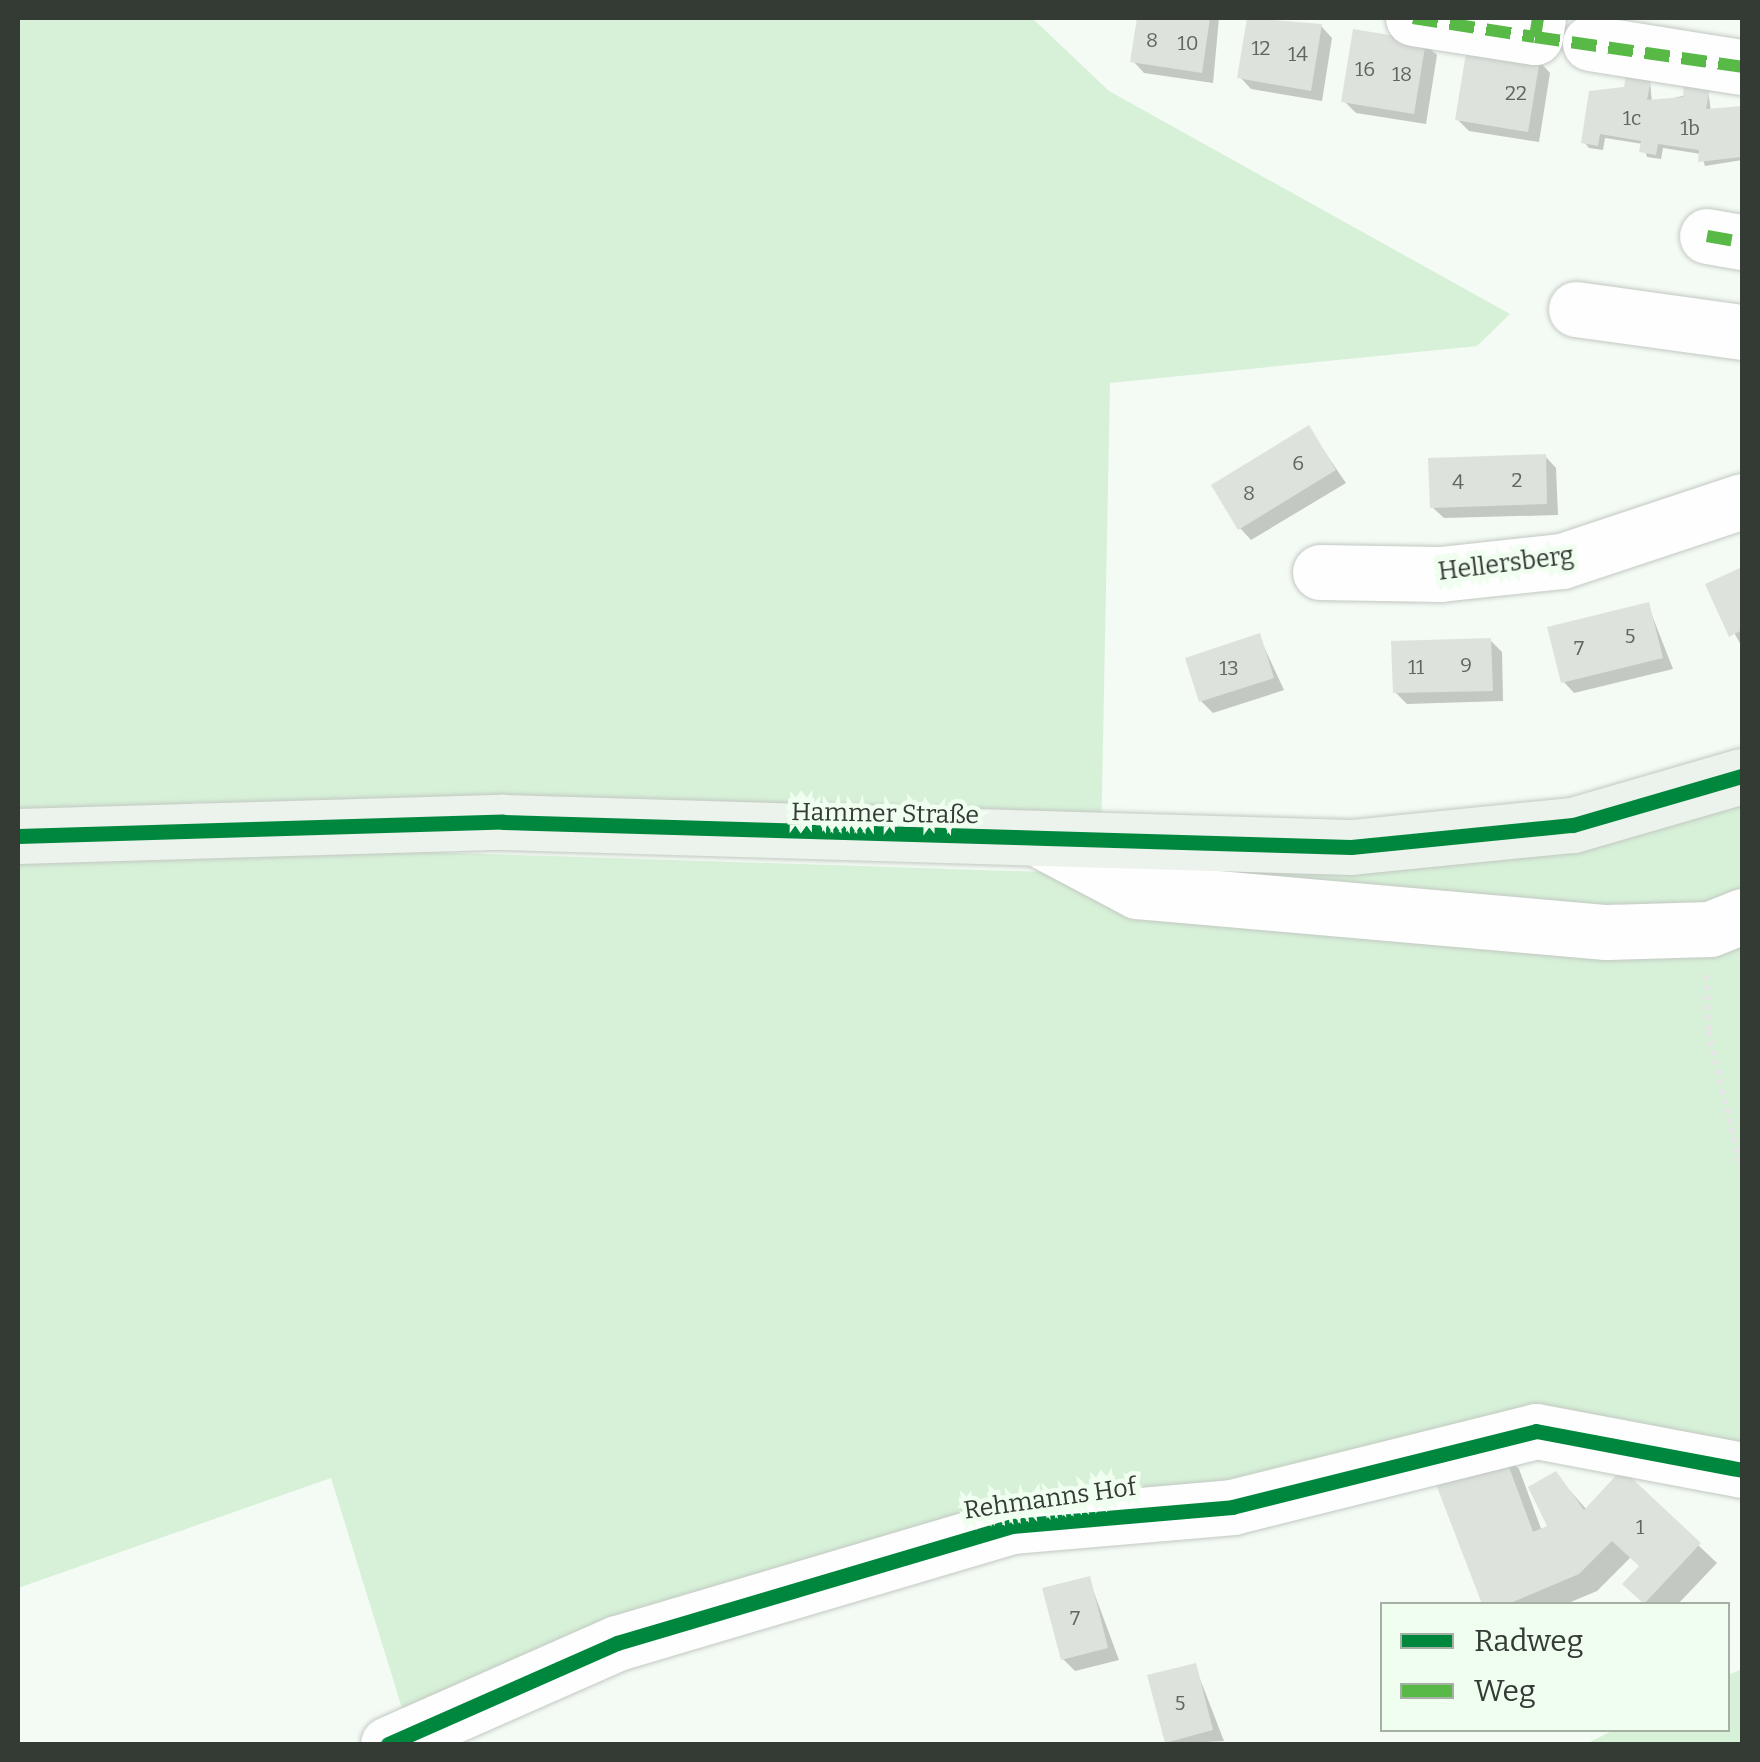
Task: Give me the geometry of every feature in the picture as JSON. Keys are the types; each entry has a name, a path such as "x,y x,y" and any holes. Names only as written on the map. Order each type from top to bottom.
{"main road":[{"name":"Hammer Straße","path":"18,836 503,822 1046,843 1446,842 1573,826 1742,776"}],"street":[{"path":"1413,18 1535,37 1538,18"},
{"path":"1590,43 1742,67"},
{"path":"1576,309 1742,332"},
{"name":"Hellersberg","path":"1320,572 1440,574 1562,561 1742,502"},
{"name":"Hammer Straße","path":"1046,843 1137,890 1606,932 1726,922"},
{"name":"Rehmanns Hof","path":"388,1744 617,1642 1012,1526 1232,1507 1536,1431 1742,1470"}],"path":[{"path":"1726,922 1708,1031 1742,1172"}],"green space":[{"path":"18,18 1032,18 1109,91 1510,314 1477,346 1110,383 1101,843 193,802 209,845 1076,873 1742,794 1742,1456 1539,1412 1222,1494 964,1526 413,1744 331,1478 18,1588"},
{"path":"1742,1669 1742,1744 1586,1744 1610,1732 1730,1732 1730,1674"}],"building":[{"path":"1137,18 1210,18 1202,73 1130,62"},
{"path":"1247,18 1322,24 1311,91 1237,78"},
{"path":"1353,29 1426,41 1414,114 1341,102"},
{"path":"1467,47 1540,59 1528,132 1455,120"},
{"path":"1626,75 1651,79 1647,100 1683,97 1684,84 1710,88 1706,109 1742,106 1742,157 1698,162 1699,150 1658,144 1656,155 1639,152 1641,141 1600,134 1598,146 1581,143 1589,91 1624,87"},
{"path":"1309,425 1336,470 1238,530 1211,485"},
{"path":"1546,454 1547,504 1430,508 1428,458"},
{"path":"1742,567 1742,630 1729,637 1705,584"},
{"path":"1649,602 1663,658 1561,683 1547,627"},
{"path":"1260,633 1274,678 1199,702 1185,658"},
{"path":"1491,638 1493,691 1393,693 1391,641"},
{"path":"1502,1448 1533,1532 1547,1526 1528,1487 1556,1471 1584,1510 1622,1469 1701,1543 1646,1602 1622,1584 1639,1566 1612,1541 1579,1574 1513,1602 1481,1602 1432,1474"},
{"path":"1090,1576 1108,1648 1061,1660 1042,1588"},
{"path":"1196,1663 1213,1730 1165,1743 1147,1675"}],"marked path":[{"path":"1413,18 1535,37 1538,18"},
{"path":"1535,37 1742,67"},
{"path":"1707,236 1742,242"}],"cycle path":[{"path":"18,836 503,822 1351,847 1573,825 1742,776"},
{"path":"388,1744 617,1643 1012,1526 1232,1507 1536,1431 1742,1470"}]}
